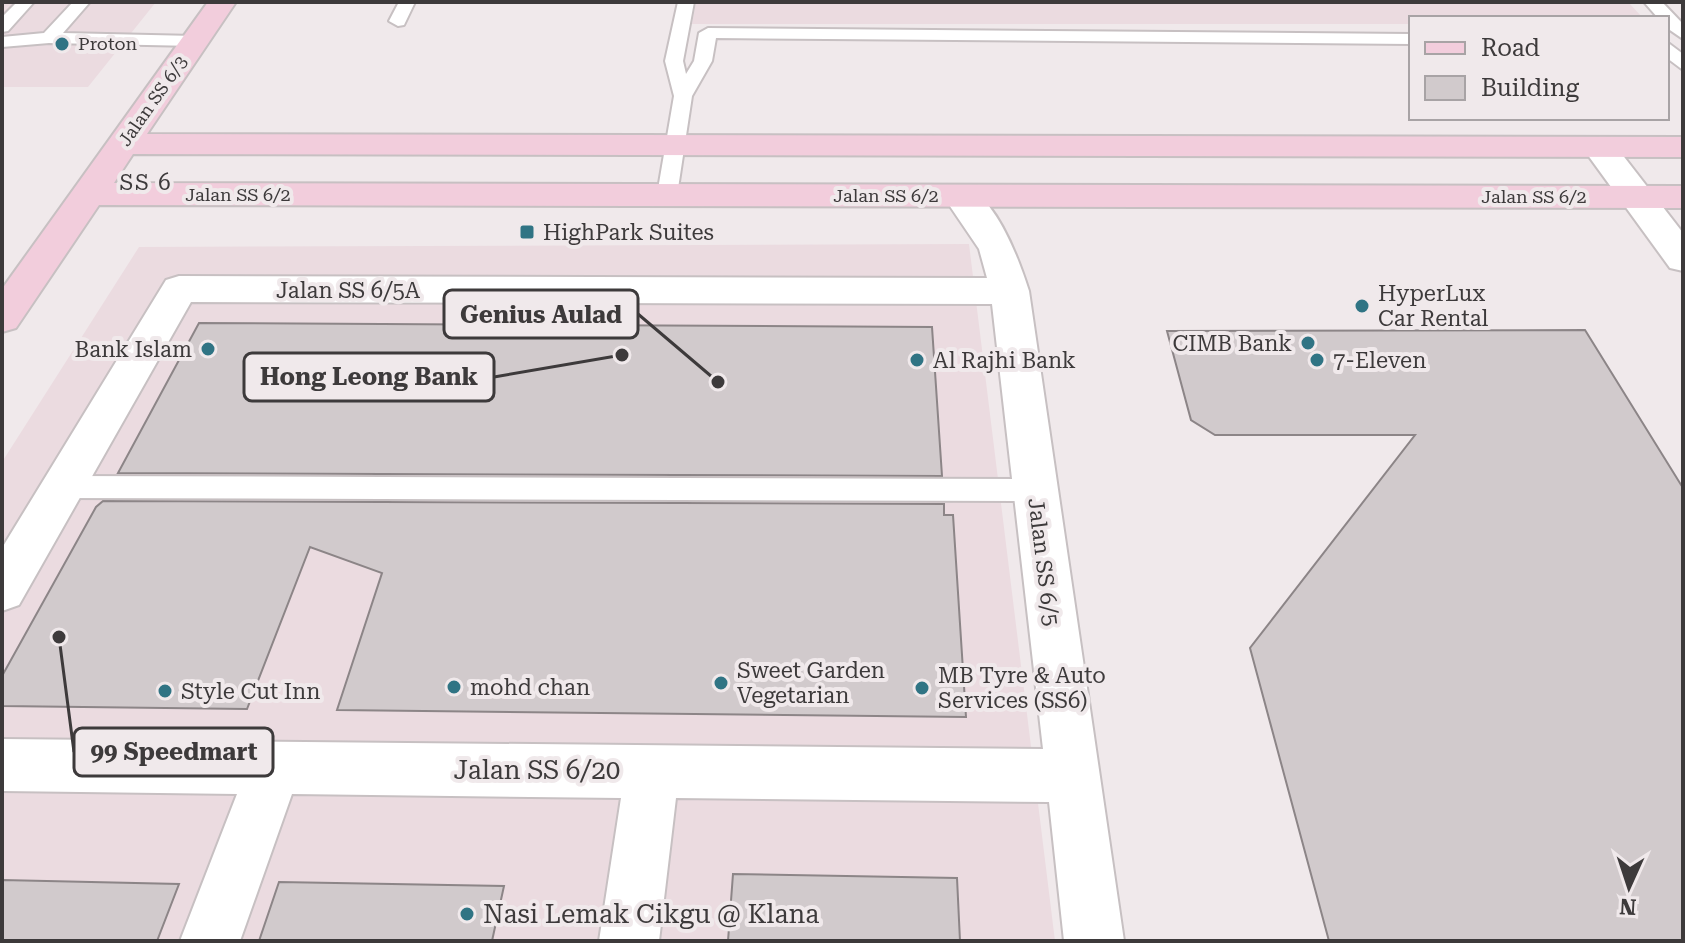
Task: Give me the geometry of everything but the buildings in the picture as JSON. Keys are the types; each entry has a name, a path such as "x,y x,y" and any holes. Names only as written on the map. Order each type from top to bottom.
{"street":[{"name":"Jalan SS 6/3","path":"2,318 222,2"},
{"path":"124,144 1683,147"},
{"path":"1599,147 1683,259"},
{"name":"Jalan SS 6/2","path":"89,194 1683,197"},
{"name":"Jalan SS 6/5","path":"961,196 997,248 1010,291 1094,941"},
{"name":"Jalan SS 6/5A","path":"2,590 179,289 1010,291"},
{"name":"Jalan SS 6/20","path":"2,765 1072,776"},
{"path":"210,941 274,768"},
{"path":"629,941 652,771"}],"lane":[{"path":"2,27 26,2"},
{"path":"49,38 82,2"},
{"path":"398,21 407,2"},
{"path":"683,96 674,61 686,2"},
{"path":"1669,20 1683,34"},
{"path":"667,195 683,96 703,61 708,33 1409,39"},
{"path":"2,42 49,38 195,41"},
{"path":"1669,49 1683,65"},
{"path":"62,487 1035,490"}],"shaded area":[{"name":"Proton","path":"2,2 156,2 88,87 2,87"},
{"path":"696,2 1628,2 1641,16 1409,16 1409,24 692,24"},
{"path":"969,244 1055,941 2,941 2,462 139,247"}],"place":[{"name":"Proton","path":"62,44"},
{"name":"HighPark Suites","path":"527,232"},
{"name":"HyperLux Car Rental","path":"1362,306"},
{"name":"CIMB Bank","path":"1308,343"},
{"name":"Bank Islam","path":"208,349"},
{"name":"Hong Leong Bank","path":"622,355"},
{"name":"Al Rajhi Bank","path":"917,360"},
{"name":"7-Eleven","path":"1317,360"},
{"name":"Genius Aulad","path":"718,382"},
{"name":"99 Speedmart","path":"59,637"},
{"name":"Sweet Garden Vegetarian","path":"721,683"},
{"name":"mohd chan","path":"454,687"},
{"name":"MB Tyre & Auto Services (SS6)","path":"922,688"},
{"name":"Style Cut Inn","path":"165,691"},
{"name":"Nasi Lemak Cikgu @ Klana","path":"467,914"}],"district":[{"name":"SS 6","path":"146,182"}]}
